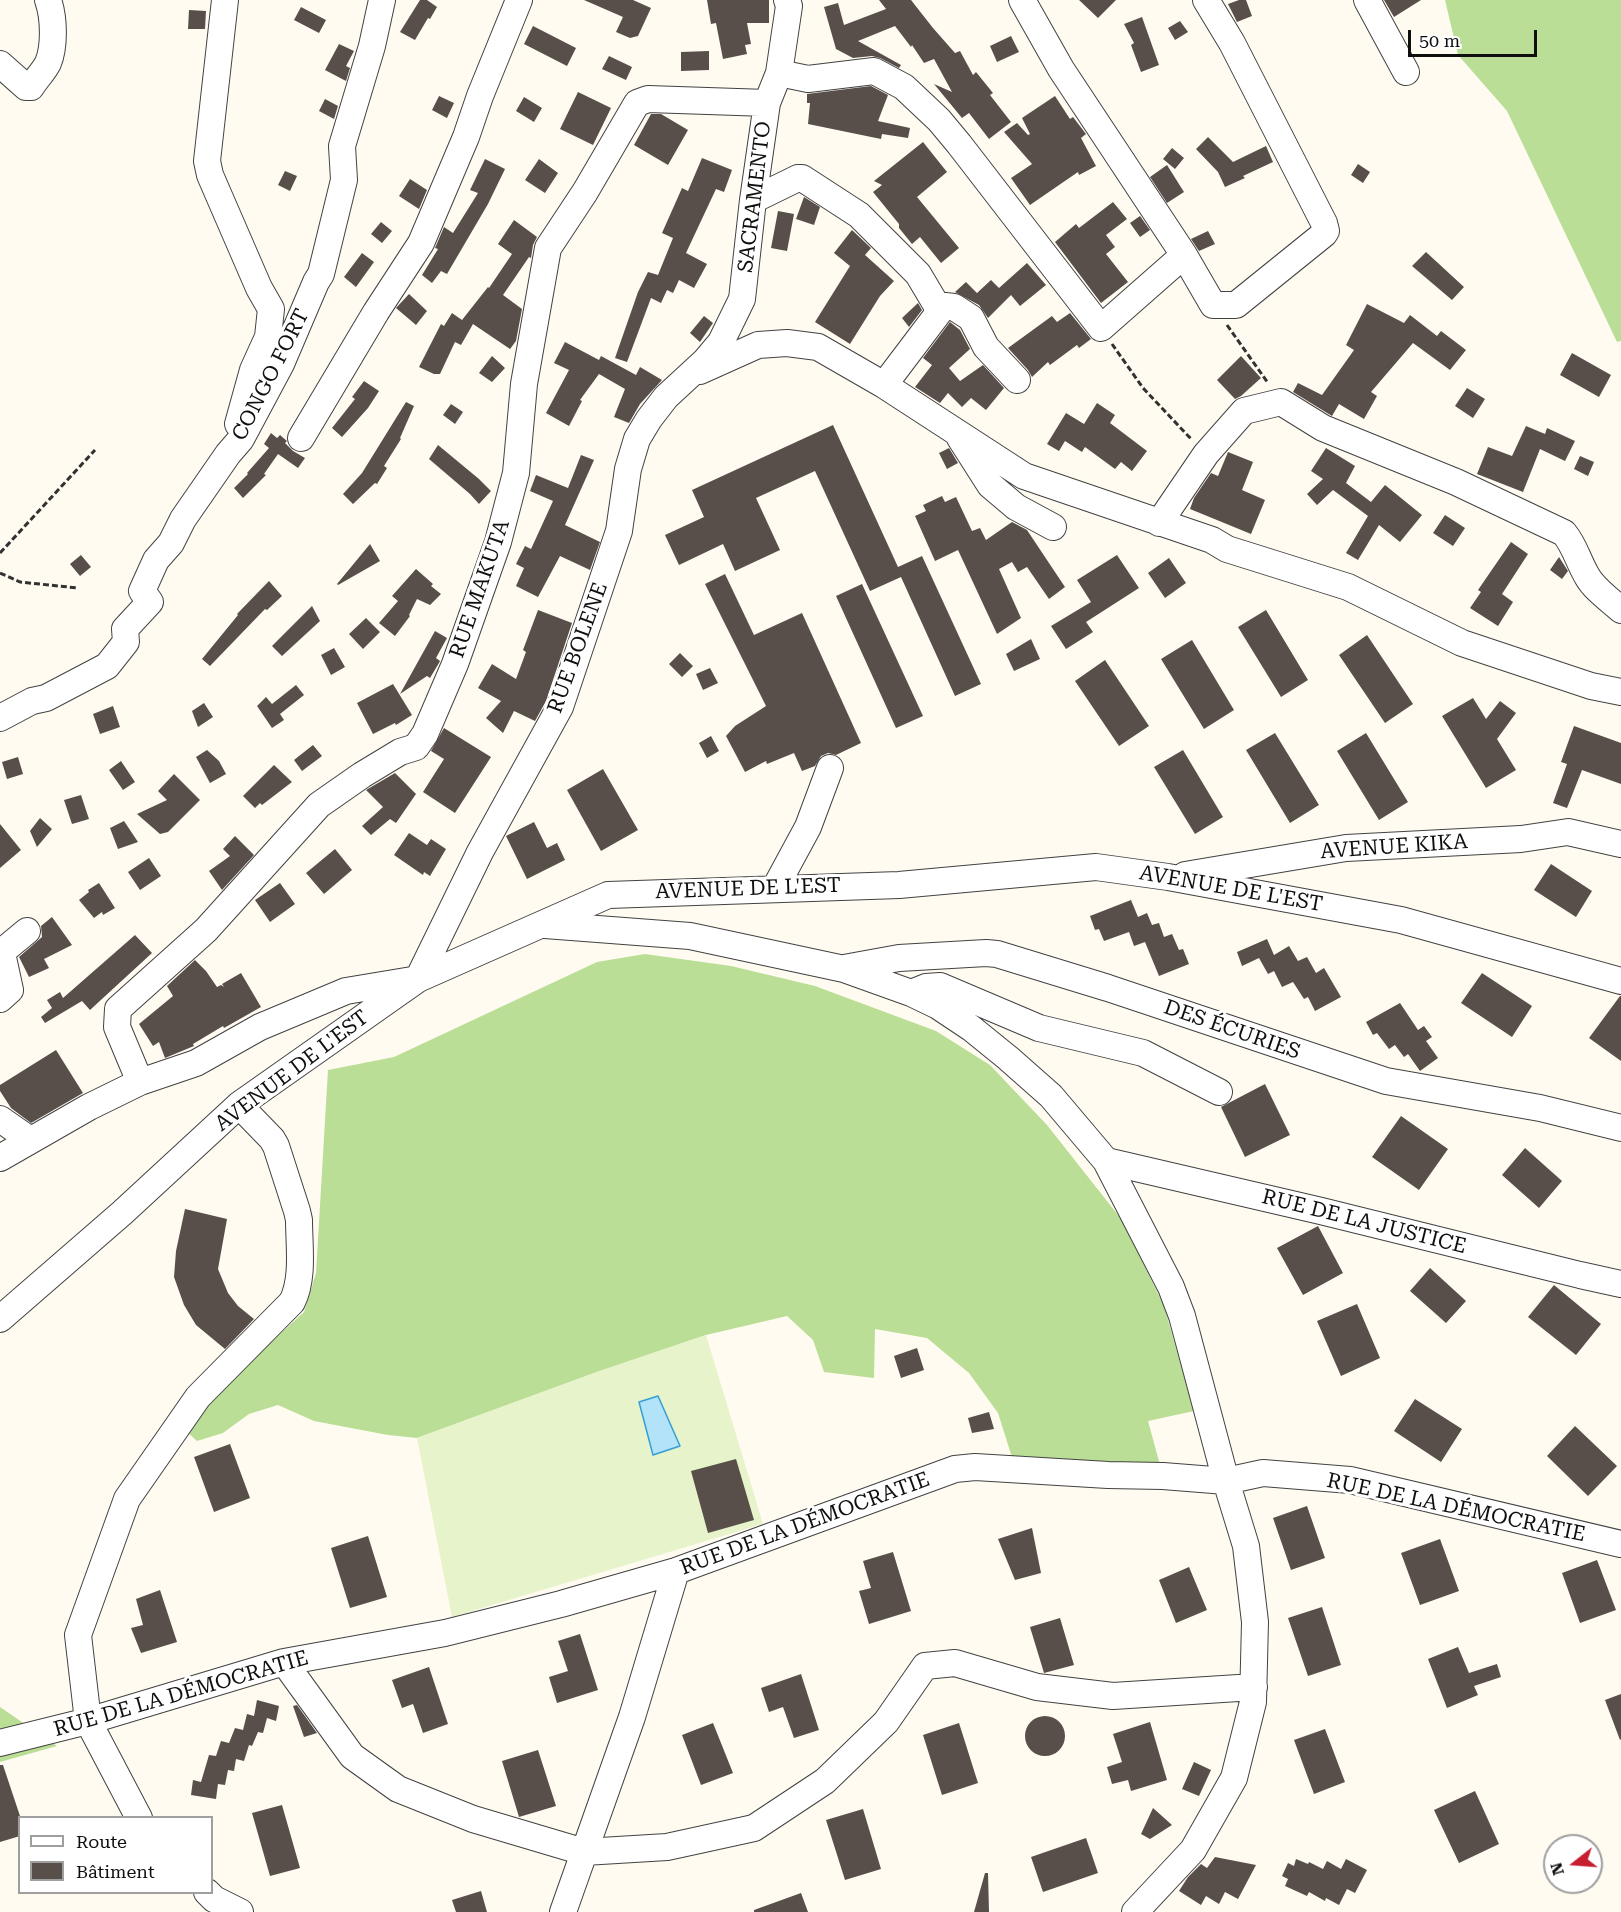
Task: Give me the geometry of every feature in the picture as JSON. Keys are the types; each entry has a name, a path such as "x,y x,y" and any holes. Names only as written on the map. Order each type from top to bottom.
{"street":[{"path":"0,64 26,87 31,87 48,63 53,36 52,14 48,0"},
{"path":"225,0 207,161 210,175 259,288 271,309 268,337 253,370 237,428 241,440"},
{"name":"CONGO FORT","path":"0,718 32,701 46,698 107,666 126,642 125,629 150,603 142,591 156,560 171,543 183,519 228,454 241,440 281,364 321,274 344,180 342,146 372,46 382,0"},
{"path":"301,438 376,312 421,243 466,137 519,0"},
{"name":"SACRAMENTO","path":"686,378 721,342 742,299 767,103 779,73 788,0"},
{"path":"1022,0 1061,69 1184,255 1213,305 1236,305 1326,231 1232,43 1206,0"},
{"path":"1367,0 1406,72"},
{"path":"779,73 808,79 874,71 904,87 939,120 959,144 1101,328 1184,255"},
{"name":"RUE MAKUTA","path":"140,1082 117,1027 118,1009 206,930 319,805 371,769 400,752 416,747 425,734 455,664 494,553 516,472 524,384 548,248 585,192 637,103 648,99 767,103"},
{"path":"753,200 802,178 858,215 918,274 940,311"},
{"path":"884,385 945,306 954,307 971,318 986,346 1017,380"},
{"path":"686,378 758,345 787,343 819,347 884,385 1024,476 1212,540 1227,549 1348,587 1462,643 1591,686 1621,692"},
{"name":"RUE BOLENE","path":"418,979 480,852 560,707 619,531 628,470 637,439 660,404 686,378"},
{"path":"1159,523 1206,454 1244,411 1281,402 1323,428 1456,482 1564,533 1572,543 1593,585 1621,610"},
{"path":"954,430 990,485 1016,507 1053,527"},
{"path":"775,888 808,827 830,768"},
{"name":"AVENUE KIKA","path":"1168,878 1346,848 1521,839 1568,832 1621,844"},
{"name":"AVENUE DE L'EST","path":"0,1319 122,1213 239,1105 418,979 608,895 899,885 1096,867 1401,920 1621,981"},
{"path":"540,924 690,936 844,969 911,993 938,1006 971,1028 1008,1058 1051,1096 1106,1161 1171,1287 1182,1316 1226,1481 1246,1546 1255,1622 1253,1702 1234,1778 1193,1850 1135,1912"},
{"path":"0,999 10,990 2,953 27,931"},
{"name":"DES ÉCURIES","path":"844,969 899,958 997,954 1108,988 1386,1081 1540,1108 1621,1128"},
{"path":"0,1158 89,1107 140,1082 196,1063 260,1027 346,991 418,979"},
{"path":"911,993 926,987 940,986 1039,1028 1143,1053 1219,1092"},
{"path":"138,1816 88,1722 78,1635 125,1504 198,1397 292,1302 299,1284 299,1220 280,1157 272,1139 239,1105"},
{"path":"0,1119 30,1140"},
{"name":"RUE DE LA JUSTICE","path":"1106,1161 1621,1284"},
{"name":"RUE DE LA DÉMOCRATIE","path":"0,1743 88,1722 284,1662 446,1633 561,1604 676,1571 955,1469 975,1467 1226,1481 1263,1473 1350,1480 1621,1544"},
{"path":"563,1912 632,1717 676,1571"},
{"path":"284,1662 352,1756 398,1789 473,1819 584,1852 668,1847 754,1828 825,1781 886,1722 925,1666 955,1663 1037,1687 1113,1696 1254,1686"},
{"path":"208,1894 240,1912"}],"path":[{"path":"1213,305 1281,402"},
{"path":"1101,328 1143,388 1206,454"},
{"path":"0,553 95,450"},
{"path":"0,573 20,582 78,588"}],"green space":[{"path":"1445,0 1621,0 1621,341 1617,342 1507,111 1458,55"},
{"path":"645,954 731,966 815,986 936,1031 990,1065 1047,1125 1122,1220 1164,1306 1194,1411 1148,1421 1163,1476 1016,1470 998,1413 969,1373 927,1338 875,1329 874,1378 824,1372 813,1340 787,1316 706,1335 417,1438 314,1421 278,1405 249,1414 223,1433 197,1441 187,1432 210,1398 304,1312 316,1273 328,1070 394,1057 597,962"},
{"path":"706,1335 763,1524 452,1617 417,1438"},
{"path":"0,1707 57,1746 0,1762"}],"water":[{"path":"658,1396 680,1446 653,1455 639,1402"}],"building":[{"path":"420,0 427,0 437,7 415,40 400,32"},
{"path":"584,0 633,0 651,8 638,36 630,38 616,32 623,17"},
{"path":"707,0 769,0 769,23 747,23 751,44 745,45 747,54 723,59 716,23 711,24"},
{"path":"879,0 911,0 955,53 960,51 973,75 976,72 993,93 990,95 1011,122 989,139 969,113 962,118 934,84 952,92 934,59 924,63 895,26 858,41 901,65 899,68 880,58 872,56 853,58 836,49 824,7 838,3 844,25 886,9"},
{"path":"1079,0 1116,0 1098,18"},
{"path":"1246,0 1252,16 1237,22 1228,4"},
{"path":"1384,0 1421,0 1394,17"},
{"path":"301,7 326,20 319,33 294,20"},
{"path":"189,10 206,11 205,29 188,29"},
{"path":"1142,17 1159,65 1141,72 1131,45 1134,43 1124,24"},
{"path":"1180,21 1188,32 1175,40 1168,28"},
{"path":"533,26 576,48 567,66 524,44"},
{"path":"1011,36 1019,52 997,62 990,46"},
{"path":"339,44 354,51 346,66 350,68 346,81 325,70"},
{"path":"709,51 709,70 681,71 681,52"},
{"path":"609,56 632,67 626,80 602,69"},
{"path":"871,86 888,95 878,121 910,128 908,138 882,134 881,139 808,124 810,103 807,103 807,94"},
{"path":"578,92 611,108 593,145 560,129"},
{"path":"439,96 454,103 447,118 432,110"},
{"path":"1055,96 1070,119 1073,117 1086,134 1081,138 1096,166 1079,175 1078,172 1030,205 1011,178 1032,164 1004,132 1017,123 1028,135 1030,134 1022,118"},
{"path":"524,97 542,108 534,122 516,111"},
{"path":"325,99 338,106 334,119 319,111"},
{"path":"651,114 661,114 688,130 668,165 634,145"},
{"path":"1208,137 1233,162 1266,146 1273,162 1225,187 1218,172 1196,149"},
{"path":"923,142 947,172 917,197 959,248 941,263 920,237 912,244 873,192 882,185 874,181"},
{"path":"1172,148 1184,158 1175,169 1163,159"},
{"path":"702,158 732,170 724,192 716,189 686,253 707,264 694,288 679,280 673,293 667,290 661,303 651,298 627,362 615,358 638,292 648,272 658,275 673,238 662,233 682,188 688,191"},
{"path":"485,159 505,169 488,204 447,274 441,271 432,283 422,275 438,249 435,248 444,227 453,233 478,193 470,190"},
{"path":"539,159 558,173 545,193 525,180"},
{"path":"1358,164 1370,172 1363,183 1351,175"},
{"path":"1167,165 1184,192 1167,203 1150,177"},
{"path":"285,171 297,176 290,191 278,185"},
{"path":"410,179 427,190 419,209 399,196"},
{"path":"804,197 820,207 814,225 796,219"},
{"path":"1113,202 1127,219 1106,235 1115,247 1106,254 1128,282 1101,303 1055,242 1076,224 1079,228"},
{"path":"778,211 794,214 787,251 771,248"},
{"path":"1140,216 1150,230 1140,237 1130,223"},
{"path":"514,220 537,237 531,258 529,257 503,295 522,309 516,341 510,349 473,324 461,345 455,342 440,374 434,374 419,367 441,324 444,326 452,313 462,320 489,288 512,254 498,244"},
{"path":"381,222 392,231 382,243 371,234"},
{"path":"852,230 871,248 865,255 894,281 880,296 850,344 815,322 850,266 834,253"},
{"path":"1208,231 1215,244 1199,251 1191,239"},
{"path":"1426,252 1464,287 1452,300 1412,266"},
{"path":"362,253 374,262 356,287 344,277"},
{"path":"1027,263 1046,285 1020,306 1011,295 988,318 979,305 955,292 966,282 977,293 991,280 999,288"},
{"path":"409,294 427,311 416,325 396,308"},
{"path":"918,303 922,310 909,327 902,318"},
{"path":"1367,304 1404,323 1410,315 1437,336 1441,331 1466,350 1450,370 1413,343 1371,392 1377,396 1364,419 1339,404 1332,416 1293,392 1298,383 1322,395 1354,350 1346,345"},
{"path":"1070,313 1091,339 1079,348 1077,345 1050,365 1048,362 1032,377 1008,348 1052,316 1057,322"},
{"path":"704,316 713,323 700,342 690,333"},
{"path":"950,322 960,330 970,349 949,368 960,381 983,365 1004,388 986,410 971,398 962,407 948,393 940,403 915,387 932,365 923,358"},
{"path":"565,342 599,360 601,356 636,375 640,367 662,380 640,404 629,423 614,417 625,389 599,374 580,400 582,401 569,426 546,413 569,370 554,363"},
{"path":"1572,353 1611,375 1599,397 1560,375"},
{"path":"492,356 505,368 492,382 479,373"},
{"path":"1241,356 1261,378 1235,399 1217,380"},
{"path":"364,381 379,391 368,408 342,437 332,428 355,399 352,397"},
{"path":"1467,388 1485,399 1473,418 1455,406"},
{"path":"406,402 414,406 401,439 384,466 387,468 377,484 375,483 353,504 343,494 362,473"},
{"path":"1097,403 1115,415 1110,423 1147,451 1132,471 1121,462 1115,469 1085,447 1082,452 1065,441 1059,451 1047,444 1066,413 1084,424"},
{"path":"451,404 463,412 455,424 443,415"},
{"path":"833,425 898,567 922,556 981,684 955,696 901,577 870,591 815,471 756,498 780,550 735,571 723,544 679,565 665,535 704,517 692,490"},
{"path":"1526,426 1545,434 1547,428 1575,441 1565,461 1540,449 1523,492 1477,474 1488,447 1512,456"},
{"path":"271,433 277,438 280,435 293,451 305,458 298,468 278,454 264,474 266,475 243,498 234,488 269,448 264,444"},
{"path":"438,445 491,491 479,504 429,459"},
{"path":"949,448 958,463 947,469 939,453"},
{"path":"1326,448 1355,466 1346,483 1371,502 1385,485 1422,515 1400,542 1379,525 1358,560 1346,553 1368,516 1333,490 1317,505 1307,494 1323,479 1311,471"},
{"path":"1228,452 1253,462 1242,490 1265,500 1251,534 1190,509 1194,498 1211,473 1218,476"},
{"path":"581,455 594,460 565,525 600,542 590,570 560,556 538,597 516,586 524,568 516,564 525,546 531,549 553,501 530,491 536,475 568,488"},
{"path":"1580,456 1594,462 1588,476 1574,469"},
{"path":"942,496 945,502 956,497 972,531 980,528 986,540 1012,522 1027,530 1065,587 1049,599 1027,567 1018,572 1012,562 999,569 1021,618 997,634 958,550 935,561 915,516 926,511 923,505"},
{"path":"1445,515 1465,528 1453,546 1433,533"},
{"path":"1511,542 1528,554 1502,594 1513,602 1498,626 1470,608 1481,592 1478,590"},
{"path":"370,544 380,561 338,585 337,584"},
{"path":"81,555 91,567 80,576 70,564"},
{"path":"1117,555 1139,588 1086,622 1093,632 1066,649 1051,626 1091,602 1077,580"},
{"path":"1559,557 1568,571 1562,579 1550,570"},
{"path":"1169,558 1186,583 1165,598 1148,573"},
{"path":"416,569 441,594 430,605 417,599 410,616 395,636 379,623 398,601 392,596"},
{"path":"725,574 754,635 802,613 861,743 836,755 828,753 821,756 815,766 802,771 794,753 767,764 766,761 745,772 726,736 735,726 766,706 705,584"},
{"path":"269,581 282,596 267,610 265,609 210,666 202,659 237,614"},
{"path":"862,584 923,716 896,728 836,596"},
{"path":"312,606 320,621 282,656 272,646"},
{"path":"538,610 572,623 546,701 535,721 514,711 503,733 486,718 501,701 478,688 492,664 516,679 526,652 523,650"},
{"path":"1266,610 1308,680 1281,697 1238,627"},
{"path":"366,618 380,632 363,649 349,634"},
{"path":"435,631 447,638 436,658 440,661 439,663 430,678 427,676 400,694"},
{"path":"1367,635 1413,704 1385,723 1339,655"},
{"path":"1031,639 1040,659 1014,671 1006,654"},
{"path":"1192,640 1234,710 1204,729 1161,659"},
{"path":"334,648 345,667 331,675 321,655"},
{"path":"680,653 693,666 682,677 669,664"},
{"path":"1105,660 1149,726 1119,746 1075,681"},
{"path":"710,668 718,683 703,690 696,674"},
{"path":"393,684 412,715 396,725 395,723 373,734 357,703"},
{"path":"296,685 304,695 280,714 284,720 272,728 257,706 266,697 272,704"},
{"path":"1473,698 1486,719 1500,701 1516,713 1497,739 1516,770 1486,788 1442,716"},
{"path":"204,703 213,717 198,727 192,711"},
{"path":"113,706 120,727 100,734 93,714"},
{"path":"1574,726 1621,743 1621,784 1582,770 1567,808 1553,803 1567,764 1561,762"},
{"path":"444,728 491,757 455,813 423,792 444,759 431,751"},
{"path":"1275,733 1319,805 1290,823 1246,750"},
{"path":"1366,733 1408,802 1379,820 1337,751"},
{"path":"711,736 719,751 707,758 699,743"},
{"path":"313,745 322,756 302,771 294,760"},
{"path":"207,750 219,761 226,774 210,783 196,757"},
{"path":"1183,750 1223,817 1195,834 1154,767"},
{"path":"18,757 23,774 7,779 2,762"},
{"path":"121,761 135,782 123,790 109,770"},
{"path":"274,765 292,782 255,808 243,796"},
{"path":"603,769 638,830 601,851 567,790"},
{"path":"395,773 416,794 396,823 390,819 371,835 362,826 383,807 366,790"},
{"path":"174,774 200,800 168,832 160,834 137,814 167,800 158,791"},
{"path":"81,795 89,819 72,824 64,800"},
{"path":"40,818 52,829 37,847 30,831"},
{"path":"124,821 138,842 118,849 110,828"},
{"path":"534,822 547,848 557,843 565,860 527,879 506,836"},
{"path":"0,824 21,850 0,868"},
{"path":"409,833 427,845 431,839 446,849 430,876 424,872 423,875 394,855"},
{"path":"235,836 254,855 222,890 209,871 230,856 223,849"},
{"path":"335,849 352,870 324,894 306,873"},
{"path":"149,858 161,876 140,890 128,872"},
{"path":"1551,864 1592,891 1576,917 1534,890"},
{"path":"99,883 115,908 103,915 102,912 94,918 79,900"},
{"path":"280,883 295,904 270,922 255,900"},
{"path":"1131,900 1138,917 1147,913 1152,925 1159,923 1164,937 1172,934 1179,950 1183,949 1189,964 1159,976 1145,942 1134,946 1129,932 1104,941 1099,929 1095,930 1090,916"},
{"path":"52,917 72,945 44,959 49,968 29,977 19,957 42,937 41,926"},
{"path":"135,935 152,953 90,1010 82,1001 45,1023 41,1017 52,1008 47,1000 60,992 63,998"},
{"path":"1267,939 1274,955 1289,946 1298,961 1307,957 1316,973 1324,968 1341,997 1315,1011 1308,997 1304,999 1293,982 1282,987 1274,971 1268,974 1259,958 1242,966 1237,952"},
{"path":"195,960 217,987 221,985 224,987 222,984 241,973 261,1007 224,1028 223,1026 193,1044 194,1046 165,1058 159,1042 153,1046 139,1024 173,996 167,986"},
{"path":"1482,973 1532,1006 1512,1037 1461,1003"},
{"path":"1621,996 1621,1061 1589,1038"},
{"path":"1400,1003 1418,1030 1424,1026 1432,1037 1426,1041 1438,1058 1420,1071 1408,1054 1404,1057 1395,1045 1389,1049 1377,1033 1373,1035 1366,1022"},
{"path":"56,1050 83,1093 31,1123 11,1108 0,1091 0,1085"},
{"path":"1265,1084 1290,1135 1245,1157 1221,1107"},
{"path":"1401,1116 1448,1149 1419,1190 1372,1157"},
{"path":"1525,1148 1562,1181 1539,1208 1502,1175"},
{"path":"185,1209 227,1219 218,1269 228,1293 238,1306 254,1319 225,1349 196,1325 184,1305 174,1277 176,1251"},
{"path":"1318,1226 1343,1273 1303,1295 1277,1248"},
{"path":"1430,1268 1466,1301 1446,1323 1410,1291"},
{"path":"1554,1285 1601,1324 1576,1355 1528,1317"},
{"path":"1357,1304 1380,1358 1341,1376 1317,1321"},
{"path":"917,1348 924,1370 901,1378 894,1356"},
{"path":"1415,1399 1462,1429 1441,1462 1394,1431"},
{"path":"989,1412 994,1429 972,1433 968,1418"},
{"path":"1575,1426 1617,1466 1588,1496 1547,1456"},
{"path":"230,1444 250,1498 214,1512 194,1457"},
{"path":"736,1459 754,1520 708,1533 691,1471"},
{"path":"1307,1506 1325,1558 1291,1570 1273,1518"},
{"path":"1032,1528 1041,1573 1015,1580 998,1539"},
{"path":"368,1536 387,1597 350,1608 331,1548"},
{"path":"1440,1539 1459,1591 1420,1605 1401,1553"},
{"path":"893,1552 911,1611 869,1624 859,1591 871,1588 863,1561"},
{"path":"1597,1560 1616,1610 1580,1623 1562,1573"},
{"path":"1189,1567 1207,1610 1176,1623 1159,1580"},
{"path":"160,1590 177,1642 141,1653 131,1628 143,1625 136,1599"},
{"path":"1322,1607 1341,1665 1308,1676 1288,1618"},
{"path":"1060,1618 1074,1665 1044,1673 1030,1627"},
{"path":"580,1634 598,1690 557,1703 549,1677 568,1671 558,1641"},
{"path":"1458,1647 1469,1673 1497,1664 1501,1677 1474,1686 1478,1695 1447,1708 1428,1659"},
{"path":"429,1667 448,1724 423,1733 413,1704 402,1708 392,1680"},
{"path":"801,1674 819,1730 794,1738 783,1707 769,1712 761,1688"},
{"path":"1621,1694 1621,1739 1620,1740 1605,1700"},
{"path":"257,1700 279,1706 276,1721 267,1718 263,1733 258,1732 252,1746 249,1745 244,1761 236,1759 234,1771 228,1770 225,1785 218,1784 216,1799 191,1795 193,1780 201,1782 209,1755 216,1756 221,1741 229,1743 235,1728 243,1730 247,1714 254,1716"},
{"path":"297,1705 317,1733 304,1737 293,1706"},
{"path":"1045,1716 1053,1717 1059,1722 1064,1728 1064,1744 1059,1750 1053,1755 1045,1756 1037,1755 1031,1750 1026,1744 1025,1736 1026,1728 1031,1722 1037,1717"},
{"path":"1150,1722 1167,1780 1131,1791 1128,1780 1112,1784 1107,1767 1122,1762 1113,1734"},
{"path":"713,1723 733,1773 701,1785 682,1735"},
{"path":"959,1723 978,1783 942,1795 923,1735"},
{"path":"1325,1729 1345,1782 1314,1794 1294,1740"},
{"path":"538,1750 556,1806 519,1817 502,1761"},
{"path":"1194,1762 1211,1770 1199,1796 1182,1789"},
{"path":"0,1765 3,1765 20,1816 18,1816 18,1837 0,1842"},
{"path":"1475,1791 1499,1844 1459,1863 1434,1810"},
{"path":"282,1805 300,1868 270,1876 252,1813"},
{"path":"1153,1808 1172,1825 1150,1839 1141,1834"},
{"path":"863,1809 881,1869 845,1880 826,1820"},
{"path":"1086,1838 1098,1873 1043,1892 1031,1857"},
{"path":"1215,1857 1256,1865 1238,1899 1225,1892 1219,1904 1206,1896 1201,1905 1179,1891 1188,1877 1201,1864 1207,1868"},
{"path":"1296,1859 1323,1869 1327,1861 1341,1869 1346,1859 1367,1870 1355,1893 1347,1889 1339,1905 1326,1898 1325,1901 1309,1892 1307,1896 1285,1886 1288,1879 1282,1876 1288,1863 1294,1866"},
{"path":"985,1873 988,1873 989,1912 974,1912"},
{"path":"481,1891 487,1912 456,1912 452,1900"},
{"path":"801,1893 808,1912 754,1912 754,1910"}]}
